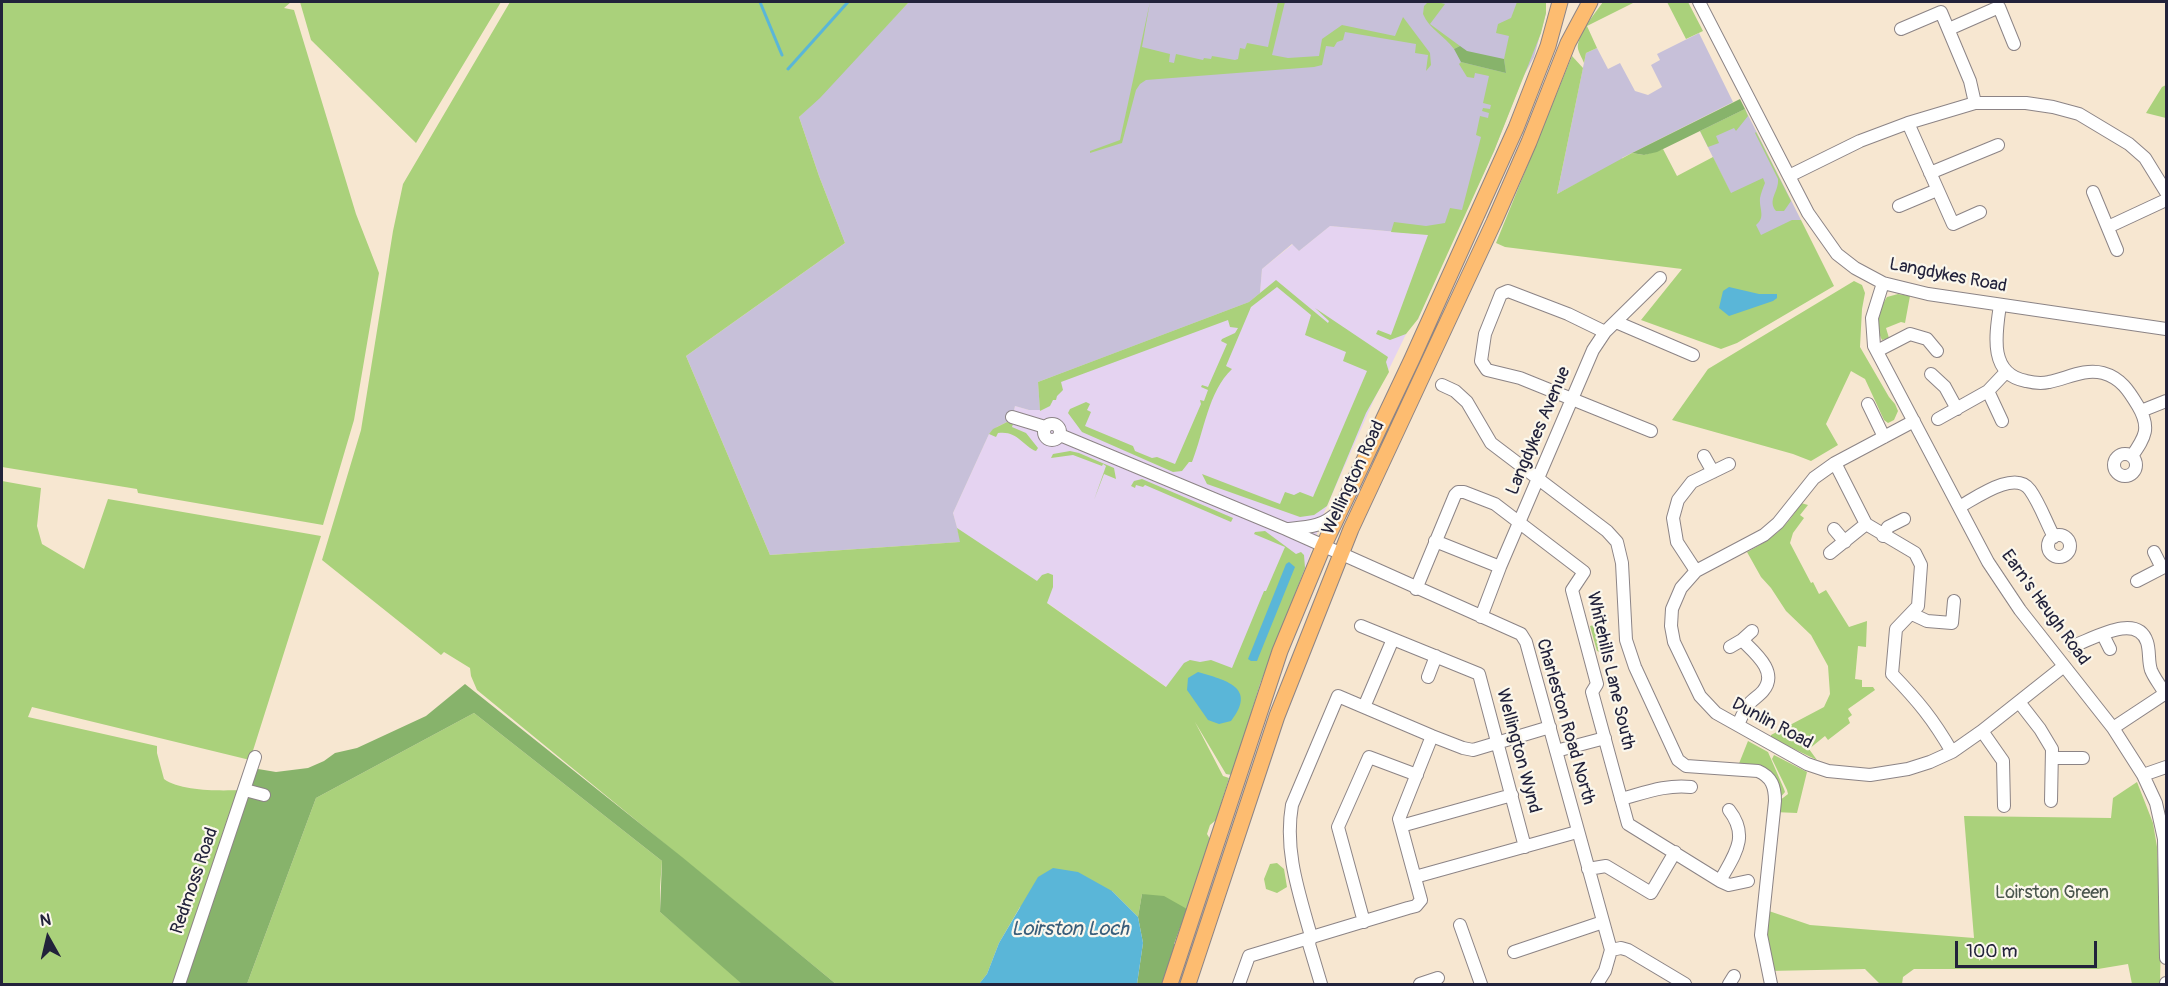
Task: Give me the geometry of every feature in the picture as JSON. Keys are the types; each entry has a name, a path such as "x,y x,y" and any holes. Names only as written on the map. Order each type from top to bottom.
{"main road":[{"name":"Wellington Road","path":"1170,984 1268,687 1323,547 1503,159 1545,55 1560,2"},
{"name":"Wellington Road","path":"1188,984 1277,716 1341,555 1375,476 1530,142 1568,42 1590,2"}],"street":[{"name":"Langdykes Road","path":"1699,2 1808,213 1830,246 1855,268 1883,283 1928,294 2166,329"},
{"path":"1949,29 1999,7 2014,44"},
{"path":"1901,29 1941,12 1970,81 1975,103"},
{"path":"1789,176 1860,141 1908,123 1975,103 2026,103 2079,114 2129,144 2145,158 2166,192"},
{"path":"1908,123 1953,224 1980,212"},
{"path":"1930,173 1998,145"},
{"path":"1899,206 1937,190"},
{"path":"2093,192 2117,250"},
{"path":"2108,227 2166,201"},
{"name":"Langdykes Avenue","path":"1481,617 1500,567 1593,350 1605,332 1660,278"},
{"name":"Earn's Heugh Road","path":"1883,283 1872,318 1873,338 1877,351 1982,552 2004,587 2113,728 2144,775 2156,803 2164,839 2166,958"},
{"path":"1605,332 1568,314 1508,291 1501,294 1498,300 1485,334 1481,361 1487,370 1521,378 1651,431"},
{"path":"2000,305 1996,344 1999,359 2006,372 2020,380 2037,383 2050,382 2081,373 2100,372 2113,377 2128,388 2146,425 2144,438 2132,456"},
{"path":"1616,322 1693,355"},
{"path":"1877,351 1910,334 1927,339 1937,351"},
{"path":"1938,419 1988,391 2006,372"},
{"path":"1931,374 1945,387 1957,409"},
{"path":"1442,385 1455,391 1467,402 1491,443 1607,531 1617,542 1622,563 1626,640 1635,667 1678,760 1686,766 1758,771 1772,781 1775,801 1761,935 1771,984"},
{"path":"1988,391 2002,421"},
{"path":"2141,411 2166,401"},
{"path":"1868,404 1884,437"},
{"name":"Charleston Road North","path":"1012,417 1045,427 1044,434 1049,440 1056,440 1060,435 1286,529 1521,634 1526,642 1550,727 1610,954"},
{"name":"Dunlin Road","path":"1914,421 1835,463 1814,478 1778,523 1764,535 1696,571 1681,588 1672,609 1671,626 1674,642 1700,696 1716,713 1787,754 1828,771 1870,775 1908,769 1952,752 2064,666"},
{"path":"1704,456 1713,472"},
{"path":"1835,463 1866,524 1915,553 1922,565 1918,606 1896,629 1892,674 1926,710 1952,752"},
{"path":"1696,571 1677,542 1673,519 1678,500 1692,482 1729,464"},
{"path":"1959,507 2004,483 2020,483 2030,490 2054,537"},
{"path":"1416,589 1458,492 1464,492 1496,504 1520,522"},
{"path":"1286,529 1321,524 1340,510"},
{"path":"1883,536 1888,527 1904,519"},
{"name":"Whitehills Lane South","path":"1520,522 1584,572 1572,590 1597,684 1592,692 1628,824 1675,852"},
{"path":"1830,553 1866,524"},
{"path":"1834,530 1845,542"},
{"path":"1435,541 1500,567"},
{"path":"2137,581 2164,567 2154,552"},
{"path":"1912,614 1927,621 1952,623 1954,601"},
{"path":"1361,626 1436,656 1428,677"},
{"path":"2073,646 2123,626 2139,631 2149,645 2151,669 2166,693 2113,728"},
{"path":"1730,647 1747,635 1768,670 1767,684 1763,692 1749,704 1738,725"},
{"path":"2103,635 2110,649"},
{"path":"1364,708 1393,639"},
{"name":"Wellington Wynd","path":"1436,656 1479,674 1525,847"},
{"path":"1321,984 1309,944 1311,936 1290,857 1288,823 1292,805 1338,696 1432,736 1473,750 1550,727"},
{"path":"2019,702 2052,749 2051,801"},
{"path":"1982,731 2003,761 2004,806"},
{"path":"1239,984 1249,956 1416,906 1421,900 1399,819 1432,736"},
{"path":"1556,752 1605,738"},
{"name":"Redmoss Road","path":"179,984 255,757"},
{"path":"1364,922 1338,827 1369,757 1417,775"},
{"path":"2052,758 2083,758"},
{"path":"2144,775 2166,767"},
{"path":"1621,799 1677,785 1691,787"},
{"path":"245,789 264,795"},
{"path":"1401,826 1512,795"},
{"path":"1720,881 1738,849 1740,839 1736,819 1729,810"},
{"path":"1415,878 1577,832"},
{"path":"1588,869 1606,866 1651,893 1675,852 1730,885 1748,881"},
{"path":"1514,952 1603,922"},
{"path":"1460,925 1480,984"},
{"path":"1587,984 1610,954 1621,948 1665,980 1685,984"},
{"path":"1597,984 1605,971 1610,954"}],"shaded area":[{"path":"909,2 1546,2 1546,13 1534,57 1523,77 1494,151 1454,237 1330,226 1299,251 1292,244 1262,269 1260,293 1249,302 1038,382 1040,410 1015,406 1011,423 1007,422 997,427 989,434 953,513 961,542 770,555 686,356 845,243 799,117"},
{"path":"1699,33 1733,102 1557,194 1586,53 1597,48 1608,69 1620,63 1635,91 1648,95 1662,87 1651,65 1660,60 1657,54"},
{"path":"1745,109 1801,220 1755,243 1700,131"},
{"path":"1330,226 1454,237 1418,319 1408,330 1373,402 1324,513 1260,684 1232,775 1226,774 1182,698 961,542 953,513 989,434 1011,423 1015,406 1029,410 1038,382 1260,293 1262,269 1293,244 1299,251"}],"green space":[{"path":"2,2 291,2 284,8 294,10 356,214 379,273 354,420 323,525 138,493 137,489 2,467"},
{"path":"300,2 501,2 416,143 311,40"},
{"path":"510,2 909,2 820,98 799,117 845,243 686,356 770,555 960,542 957,528 1037,581 1042,575 1048,573 1053,575 1053,587 1047,603 1166,687 1184,663 1190,660 1200,662 1211,660 1232,668 1285,547 1254,534 1255,532 1265,531 1296,554 1301,552 1304,555 1305,568 1260,684 1232,775 1226,774 1195,722 1223,776 1229,778 1216,820 1210,825 1207,834 1210,839 1187,909 1142,894 1138,917 1112,891 1020,907 999,943 987,974 979,984 836,984 477,690 470,668 444,652 441,655 322,560 361,430 393,231 403,184"},
{"path":"1150,2 1142,47 1170,54 1169,62 1174,63 1176,54 1203,60 1204,58 1211,59 1212,56 1235,60 1238,59 1240,48 1245,49 1247,43 1268,47 1278,2 1285,2 1272,55 1288,58 1319,56 1322,39 1342,25 1395,36 1403,17 1430,53 1431,65 1426,71 1428,55 1415,53 1416,44 1345,32 1343,40 1337,42 1334,47 1326,46 1322,65 1314,67 1146,80 1136,90 1122,143 1090,153 1090,151 1120,140"},
{"path":"1517,2 1546,2 1541,33 1494,151 1418,319 1406,334 1390,340 1376,334 1378,330 1391,335 1428,235 1391,232 1394,222 1426,226 1445,223 1450,208 1462,210 1481,137 1476,135 1480,116 1488,118 1489,113 1482,111 1483,108 1490,109 1491,105 1483,103 1489,76 1475,73 1474,78 1467,77 1459,64 1461,62 1506,73 1504,59 1509,36 1496,33 1498,24 1511,18"},
{"path":"1603,2 1635,2 1587,26 1597,48 1586,53 1584,63 1578,44 1587,24"},
{"path":"1667,2 1688,2 1703,31 1686,39"},
{"path":"1427,3 1445,4 1430,24 1460,46 1454,49 1429,24 1423,14"},
{"path":"1460,46 1467,51 1504,59 1506,73 1461,62 1454,49"},
{"path":"1572,56 1583,68 1557,194 1632,153 1644,155 1663,149 1677,176 1713,157 1731,193 1763,178 1765,183 1760,198 1761,219 1756,225 1761,235 1792,220 1801,220 1834,286 1737,343 1721,349 1641,320 1682,269 1505,247 1496,243"},
{"path":"2166,85 2166,118 2146,113 2162,87"},
{"path":"1740,99 1745,109 1657,152 1644,155 1632,153"},
{"path":"1745,109 1748,116 1736,131 1734,128 1716,136 1719,143 1708,147 1700,131"},
{"path":"1756,132 1791,201 1784,211 1776,211 1774,207 1773,199 1778,179"},
{"path":"1276,280 1328,323 1329,321 1315,308 1388,357 1386,362 1389,372 1366,413 1327,506 1314,515 1300,517 1207,484 1202,474 1280,504 1285,492 1294,495 1300,492 1313,497 1367,371 1343,361 1346,352 1305,335 1311,315 1277,287 1251,307 1226,366 1232,369 1217,389 1192,462 1189,462 1182,471 1173,472 1082,432 1068,413 1070,409 1086,402 1090,404 1087,410 1091,412 1085,426 1133,446 1135,451 1175,464 1201,404 1200,400 1204,401 1208,390 1201,387 1202,385 1208,387 1227,344 1221,341 1235,333 1238,328 1230,327 1228,320 1061,382 1063,390 1056,400 1040,411 1038,382 1249,302"},
{"path":"1854,281 1862,285 1865,293 1860,347 1895,404 1898,411 1894,420 1888,423 1884,420 1865,379 1851,371 1826,424 1838,445 1811,461 1672,420 1708,369"},
{"path":"1898,294 1910,296 1905,323 1901,322 1886,328 1889,338 1882,340 1878,324 1882,307 1887,297"},
{"path":"1007,422 1013,424 1012,427 1026,433 1038,448 1036,451 1010,434 998,433 996,437 989,434 993,429"},
{"path":"1070,451 1114,468 1116,479 1104,474 1094,500 1106,466 1073,455 1051,458 1053,454"},
{"path":"1142,479 1233,518 1231,522 1145,485 1143,487 1136,485 1135,488 1131,486 1134,481"},
{"path":"2,481 41,488 37,526 42,544 84,569 108,499 321,536 250,760 32,707 28,717 157,746 164,779 171,783 200,789 239,790 174,984 2,984"},
{"path":"1801,503 1808,505 1800,515 1804,518 1793,533 1790,543 1811,583 1813,582 1819,594 1826,590 1849,627 1867,621 1866,647 1858,646 1855,679 1862,680 1862,687 1873,687 1875,690 1848,709 1852,715 1848,718 1850,723 1828,740 1825,736 1809,749 1817,760 1771,738 1771,735 1824,707 1830,694 1828,666 1811,635 1786,611 1761,577 1747,552 1778,532"},
{"path":"1605,622 1607,642 1601,652 1597,651 1590,626"},
{"path":"465,684 682,857 836,984 742,984 660,912 662,861 474,713 316,798 247,984 179,984 252,768 276,772 308,768 335,753 357,748 426,716"},
{"path":"474,713 662,861 660,912 744,984 247,984 316,798"},
{"path":"1748,741 1768,752 1785,792 1779,799 1776,785 1738,766"},
{"path":"1774,755 1807,772 1797,813 1774,812 1779,801 1788,794 1772,759"},
{"name":"Loirston Green","path":"2137,782 2153,823 2157,847 2161,932 2160,984 2132,984 2128,964 2098,969 1914,969 1903,977 1902,984 1880,984 1865,969 1768,971 1763,909 1810,925 1974,938 1964,816 2111,818 2113,798"},
{"path":"1277,863 1284,869 1287,887 1277,893 1266,889 1264,879 1270,864"},
{"path":"1142,894 1164,896 1187,909 1163,984 1137,984 1143,943 1138,917"}],"water":[{"path":"1729,287 1759,294 1777,294 1777,298 1729,316 1719,308 1723,291"},
{"path":"1289,562 1295,567 1257,661 1251,661 1248,659 1286,564"},
{"path":"1198,672 1227,682 1240,693 1241,700 1231,721 1219,724 1208,720 1187,690 1188,678"},
{"name":"Loirston Loch","path":"1053,868 1078,872 1112,891 1138,917 1143,943 1137,984 979,984 987,974 999,943 1038,877"}],"waterway":[{"path":"760,2 782,55"},
{"path":"788,69 848,2"}]}
